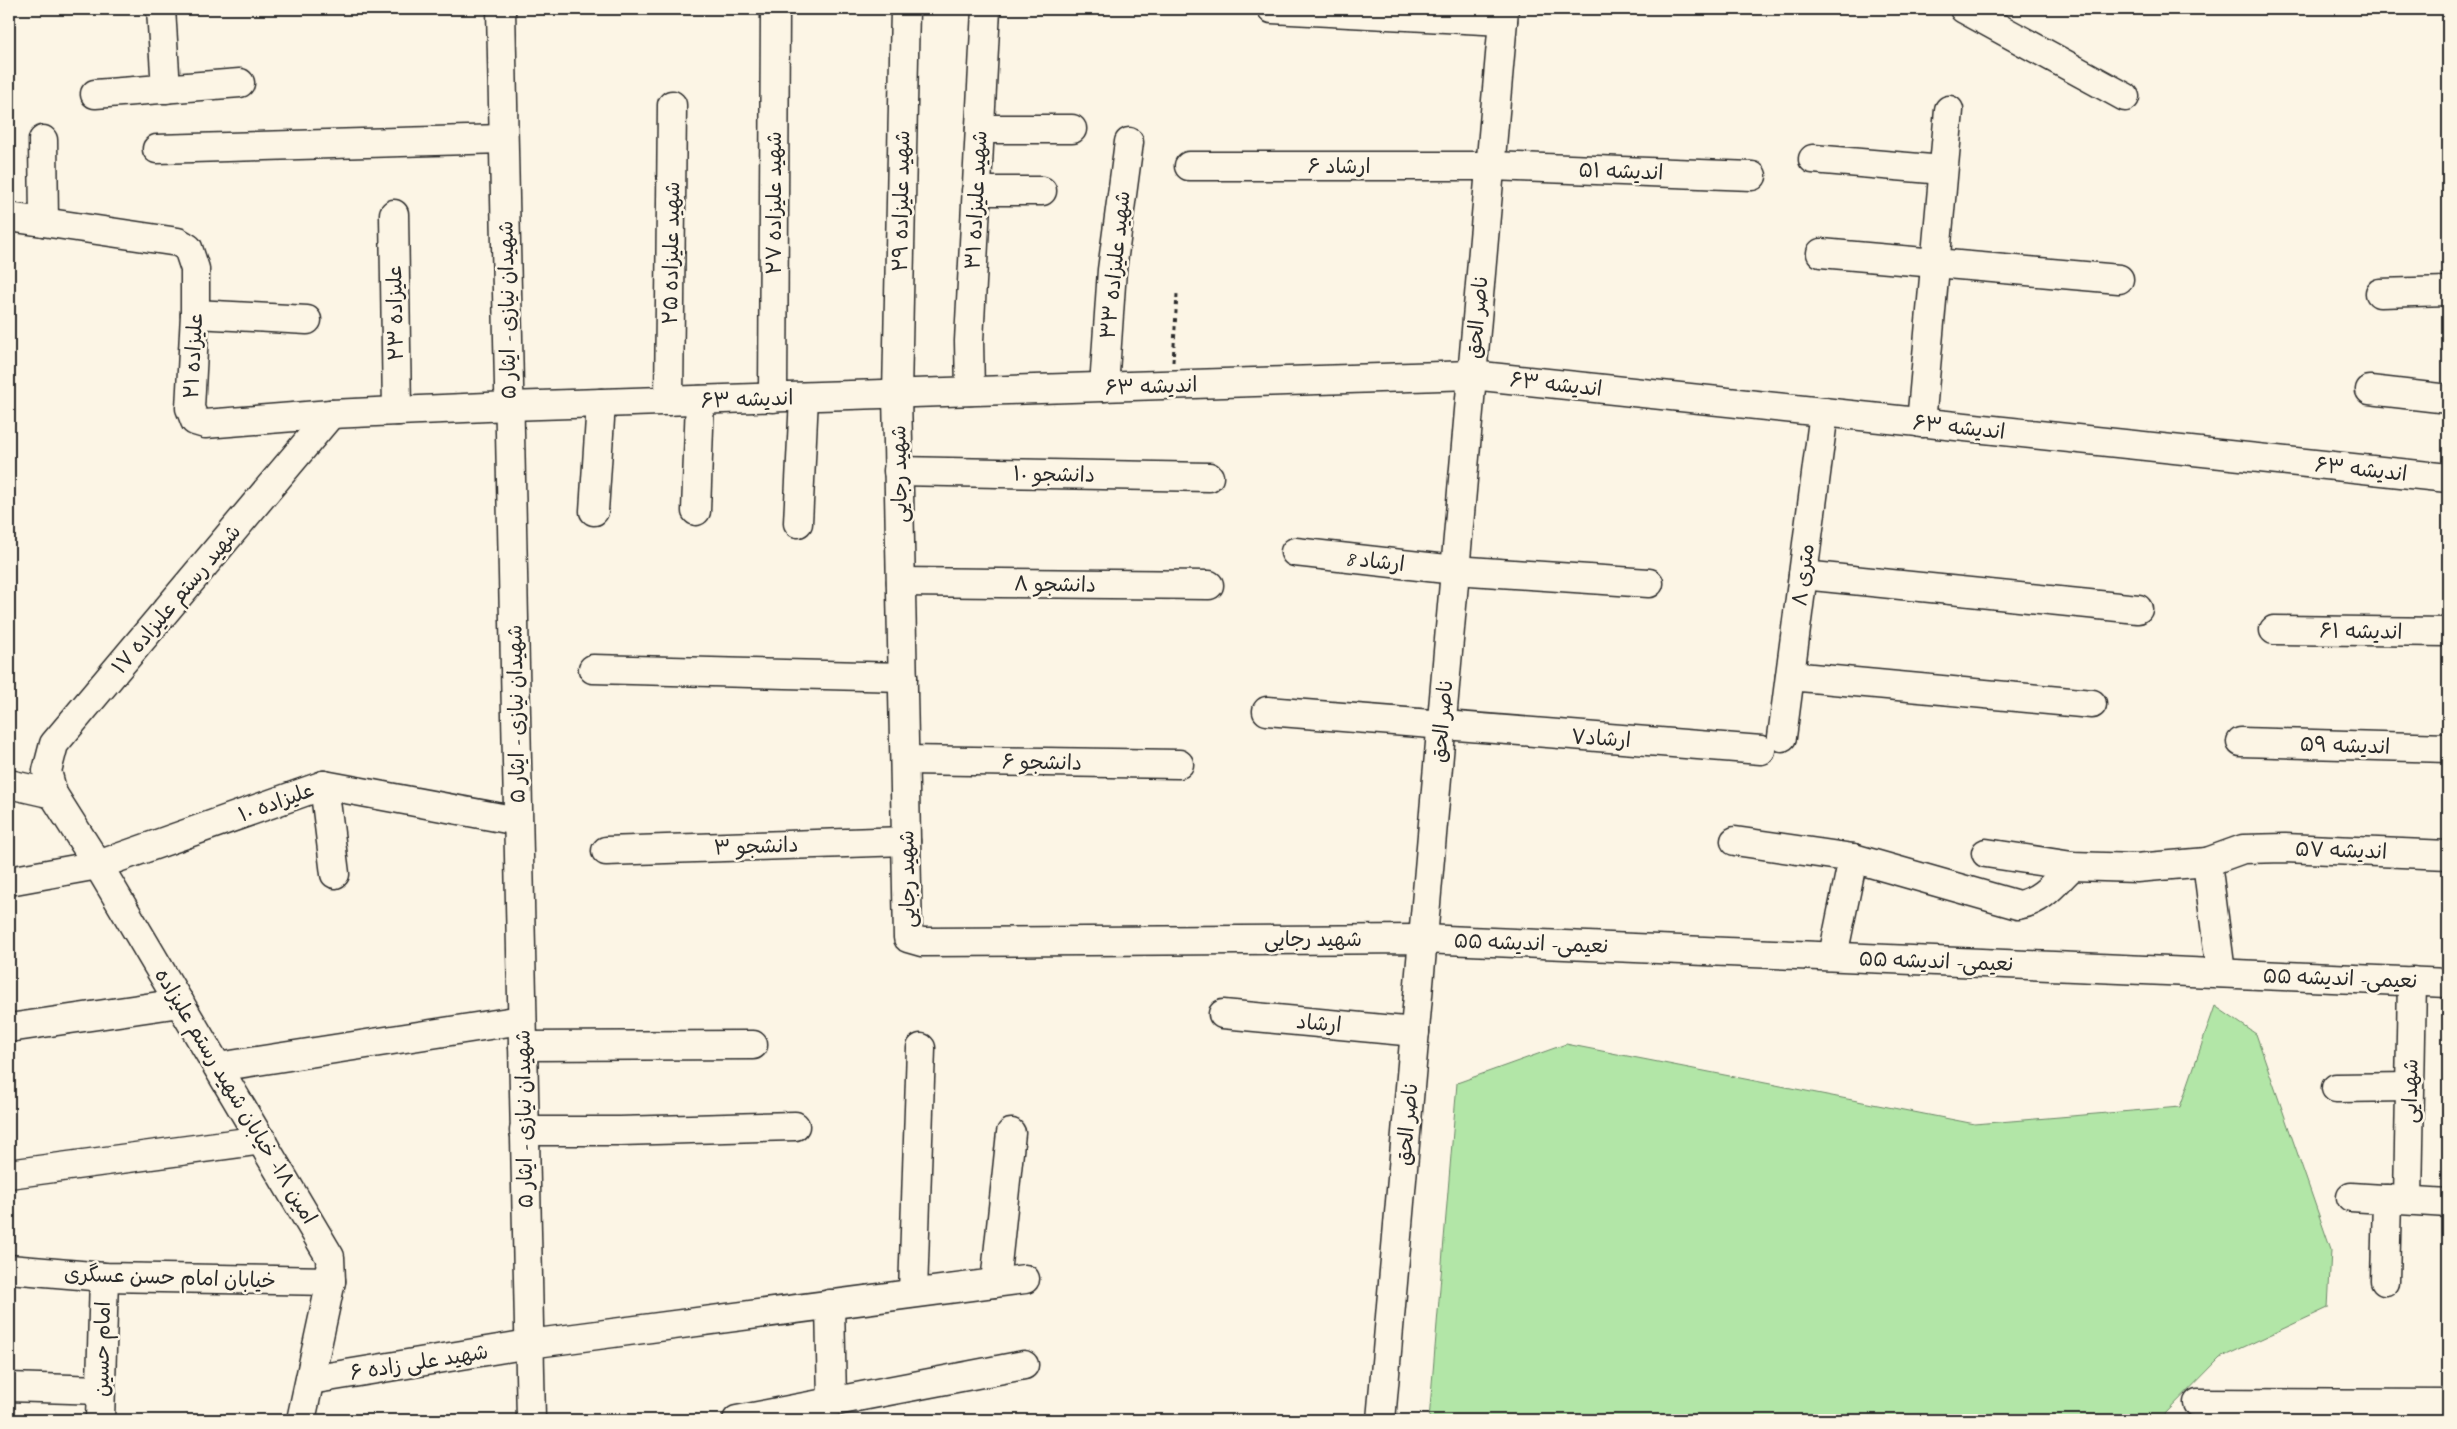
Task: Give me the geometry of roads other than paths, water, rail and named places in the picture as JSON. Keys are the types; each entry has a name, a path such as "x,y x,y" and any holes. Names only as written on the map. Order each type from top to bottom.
{"street":[{"path":"162,9 166,89"},
{"name":"شهیدان نیازی - ایثار ۵","path":"501,9 531,1420"},
{"name":"شهید علیزاده ۲۷","path":"773,398 775,9"},
{"name":"شهید علیزاده ۲۹","path":"897,394 905,9"},
{"name":"شهید علیزاده ۳۱","path":"970,391 969,342 986,9"},
{"path":"1272,9 1503,15"},
{"path":"1964,9 2125,97"},
{"name":"ناصر الحق","path":"1381,1420 1503,15"},
{"path":"95,94 240,83"},
{"name":"شهید علیزاده ۲۵","path":"669,401 672,105"},
{"path":"1921,423 1949,110"},
{"path":"980,129 1072,129"},
{"path":"157,149 504,139"},
{"path":"43,140 44,222"},
{"name":"شهید علیزاده ۳۳","path":"1104,387 1112,270 1128,142"},
{"path":"1813,159 1943,170"},
{"name":"ارشاد ۶","path":"1189,166 1490,166"},
{"name":"اندیشه ۵۱","path":"1490,166 1752,176"},
{"path":"976,191 1042,191"},
{"name":"علیزاده ۲۳","path":"394,214 397,411"},
{"name":"علیزاده ۲۱","path":"9,217 178,242 184,245 194,261 196,314 190,408 196,421 205,424 331,414 509,406"},
{"path":"1821,253 2119,279"},
{"path":"2380,293 2448,291"},
{"path":"196,314 307,320"},
{"name":"اندیشه ۶۳","path":"509,406 1472,376 2448,478"},
{"path":"2370,390 2448,399"},
{"name":"شهید رجایی","path":"897,394 908,938 922,942 1423,939"},
{"path":"798,523 804,397"},
{"path":"696,511 700,400"},
{"path":"594,511 601,403"},
{"name":"۸ متری","path":"1772,744 1790,676 1824,412"},
{"name":"۱۷ شهید رستم علیزاده","path":"53,794 47,771 54,744 331,414"},
{"name":"دانشجو ۱۰","path":"898,470 1209,477"},
{"name":"ارشاد 8","path":"1295,552 1455,570 1649,583"},
{"path":"1803,575 2138,609"},
{"name":"دانشجو ۸","path":"901,582 1209,586"},
{"name":"اندیشه ۶۱","path":"2274,630 2448,632"},
{"path":"593,669 903,677"},
{"path":"1790,676 2092,704"},
{"name":"ارشاد۷","path":"1267,711 1442,725 1772,744"},
{"name":"اندیشه ۵۹","path":"2242,742 2448,748"},
{"name":"دانشجو ۶","path":"905,760 1179,764"},
{"path":"9,784 53,794"},
{"path":"324,785 335,874"},
{"name":"علیزاده ۱۰","path":"9,881 98,865 324,785 518,820"},
{"name":"امین ۱۸- خيابان شهيد رستم عليزاده","path":"53,794 98,865 330,1257 332,1281 310,1380 294,1419"},
{"name":"دانشجو ۳","path":"606,851 906,841"},
{"path":"1736,841 1854,858 2018,905 2031,903 2045,894 2072,866"},
{"name":"اندیشه ۵۷","path":"1986,853 2072,866 2136,868 2207,862 2243,849 2285,848 2448,855"},
{"path":"1833,956 1854,858"},
{"path":"2207,862 2221,973"},
{"name":"نعیمی- اندیشه ۵۵","path":"1423,939 2448,983"},
{"name":"شهدایی","path":"2385,1281 2398,1199 2410,1087 2412,981"},
{"path":"9,1028 180,1004"},
{"name":"ارشاد","path":"1223,1014 1415,1032"},
{"path":"218,1067 522,1033 753,1045"},
{"path":"913,1293 921,1048"},
{"path":"2336,1088 2410,1087"},
{"path":"524,1131 620,1131 795,1126"},
{"path":"994,1283 1011,1132"},
{"path":"9,1174 262,1140"},
{"path":"2351,1196 2448,1202"},
{"name":"خیابان امام حسن عسگری","path":"9,1270 104,1278 332,1281"},
{"name":"امام حسین","path":"100,1420 104,1278"},
{"name":"شهید علی زاده ۶","path":"310,1380 529,1344 1025,1279"},
{"path":"830,1304 832,1402"},
{"path":"737,1420 1024,1365"},
{"path":"9,1387 101,1390"},
{"path":"2198,1403 2448,1404"}]}
